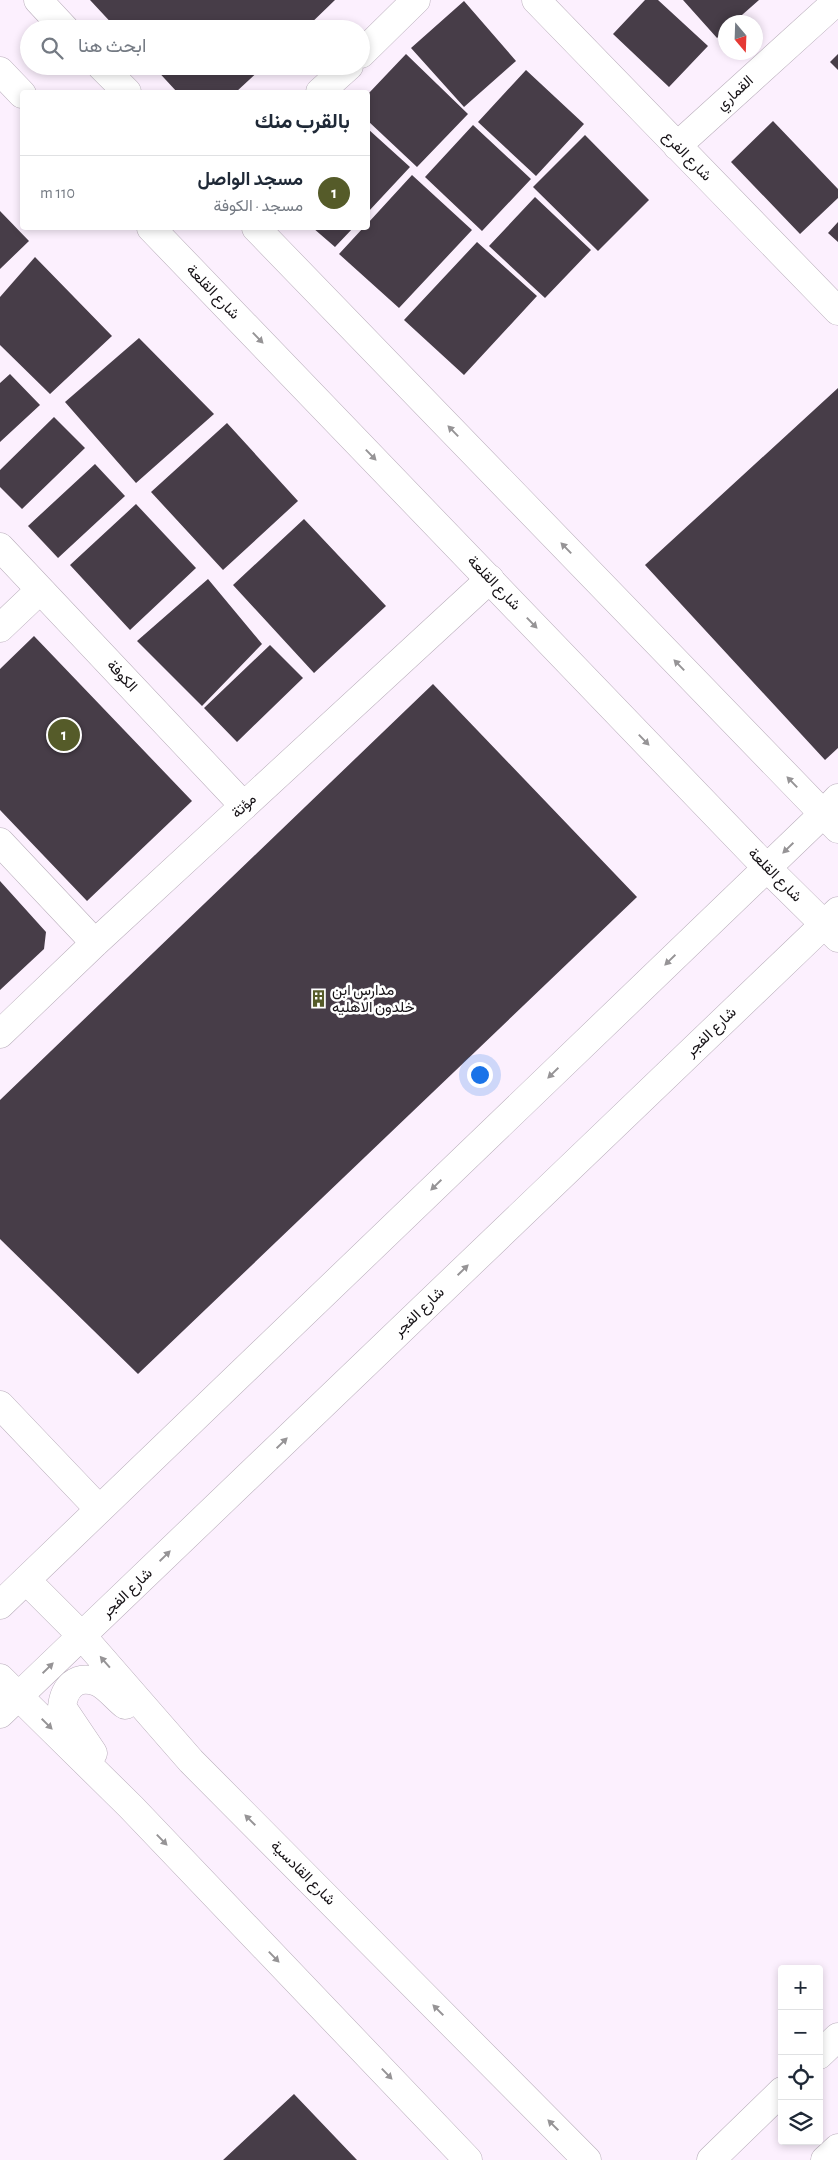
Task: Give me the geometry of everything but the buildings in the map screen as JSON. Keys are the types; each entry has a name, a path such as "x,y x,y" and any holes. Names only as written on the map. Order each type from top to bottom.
{"street":[{"path":"38,0 57,20"},
{"path":"370,45 416,0"},
{"name":"شارع الفرع","path":"536,0 838,311"},
{"name":"القماري","path":"677,146 828,3"},
{"path":"0,71 20,92"},
{"path":"110,75 125,90"},
{"path":"322,90 339,75"},
{"name":"شارع القلعة","path":"153,230 767,868 834,924"},
{"path":"0,1605 767,868 833,814 258,230"},
{"name":"الكوفة","path":"0,547 244,806"},
{"name":"مؤتة","path":"0,1034 95,943 490,579"},
{"path":"0,628 40,590"},
{"path":"0,842 95,943"},
{"name":"شارع الفجر","path":"6,1696 82,1636 834,924"},
{"path":"0,1405 99,1509"},
{"name":"شارع القادسية","path":"26,1580 82,1636 191,1761 587,2160"},
{"path":"131,1807 62,1707 63,1694 72,1685 83,1679 98,1682 191,1761"},
{"path":"6,1696 131,1807 468,2160"},
{"path":"823,2051 838,2037"},
{"path":"711,2160 778,2095"},
{"path":"724,2160 744,2127"},
{"path":"826,2160 838,2148"}],"place":[{"name":"مسجد الواصل","path":"64,735"},
{"name":"مدارس ابن خلدون الاهليه","path":"318,999"}]}
